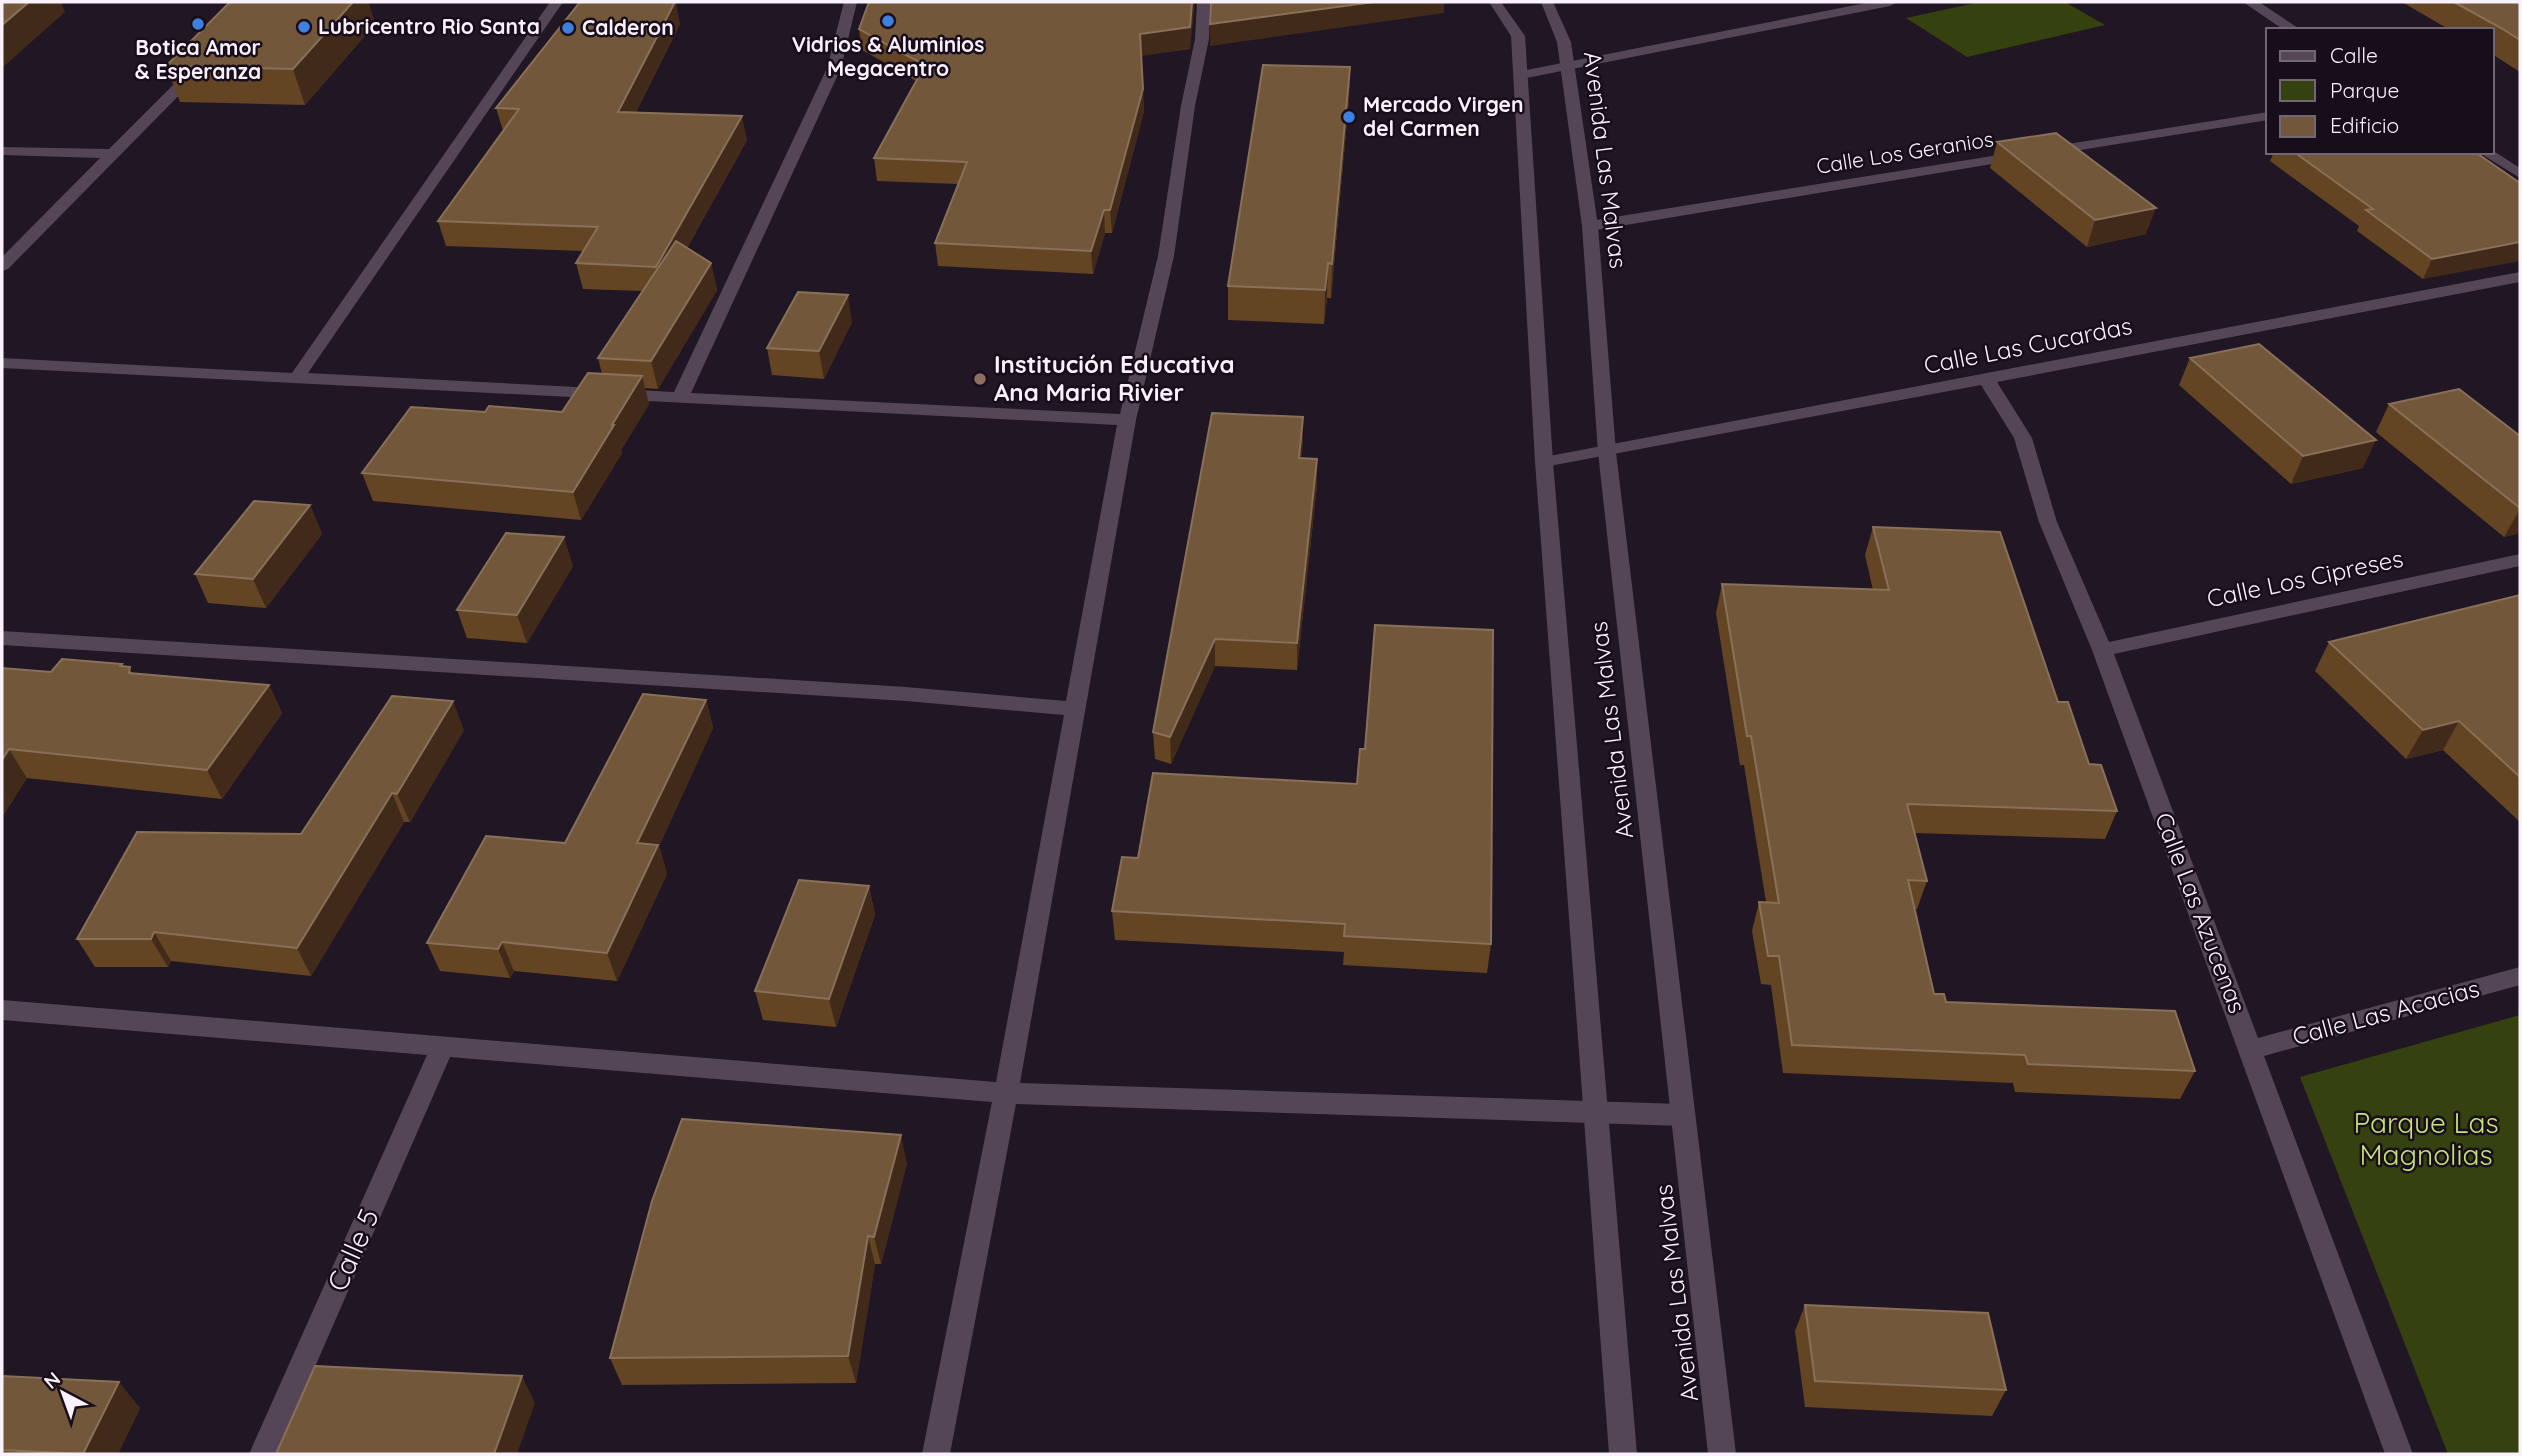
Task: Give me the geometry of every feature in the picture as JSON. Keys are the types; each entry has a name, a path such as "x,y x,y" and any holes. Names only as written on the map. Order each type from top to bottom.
{"street":[{"path":"297,377 556,2"},
{"path":"680,397 834,68 852,2"},
{"path":"936,1454 1006,1093 1127,420 1166,256 1188,106 1202,39 1204,2"},
{"name":"Avenida Las Malvas","path":"1495,2 1518,36 1544,462 1598,1112 1623,1454"},
{"name":"Avenida Las Malvas","path":"1547,2 1564,43 1590,226 1606,452 1722,1454"},
{"path":"1521,75 1890,2"},
{"path":"2250,2 2291,28"},
{"path":"2,266 207,59"},
{"name":"Calle Los Geranios","path":"1590,226 2266,116"},
{"path":"2,151 113,154"},
{"path":"2489,154 2520,174"},
{"name":"Calle Las Cucardas","path":"1544,462 2520,277"},
{"path":"2,363 1127,420"},
{"name":"Calle Las Azucenas","path":"1986,379 2023,438 2049,522 2102,650 2252,1050 2399,1454"},
{"name":"Calle Los Cipreses","path":"2102,650 2520,560"},
{"path":"2,638 906,694 1074,709"},
{"name":"Calle Las Acacias","path":"2252,1050 2520,976"},
{"path":"2,1010 1006,1093 1682,1115"},
{"name":"Calle 5","path":"263,1454 443,1046"}],"green space":[{"path":"1980,2 2065,2 2105,25 1967,57 1906,18"},
{"name":"Parque Las Magnolias","path":"2520,1015 2520,1454 2448,1454 2300,1077"}],"building":[{"path":"2,2 29,2 2,25"},
{"path":"230,2 353,2 293,69 166,66"},
{"path":"580,2 675,2 618,112 742,116 656,267 576,263 598,227 438,221 519,109 496,108"},
{"path":"869,2 1192,2 1190,27 1140,34 1143,89 1110,210 1104,210 1091,251 935,243 967,162 874,158 925,65 900,52 902,49 895,49 859,29"},
{"path":"1211,2 1374,2 1210,24"},
{"path":"2454,2 2520,2 2520,40 2501,28"},
{"path":"1263,65 1350,67 1332,264 1328,263 1325,290 1228,286"},
{"path":"2056,133 2156,208 2095,220 1997,142"},
{"path":"2297,154 2478,154 2520,183 2520,242 2432,259 2366,210 2373,209"},
{"path":"676,241 711,263 651,361 598,358"},
{"path":"798,292 848,295 819,351 767,348"},
{"path":"2259,344 2376,440 2303,456 2190,358"},
{"path":"588,373 642,376 573,492 362,473 411,407 485,412 489,406 562,412"},
{"path":"2459,389 2520,436 2520,508 2389,404"},
{"path":"1212,413 1303,417 1299,458 1317,459 1297,643 1215,639 1170,737 1153,732"},
{"path":"254,501 310,505 253,579 195,574"},
{"path":"1873,527 2000,532 2058,702 2068,702 2089,764 2101,765 2117,811 1907,804 1927,881 1908,880 1934,994 1944,994 1946,1002 2175,1011 2195,1071 2028,1064 2025,1055 1792,1045 1779,956 1768,956 1759,902 1779,903 1751,736 1747,736 1722,584 1889,590"},
{"path":"506,533 564,537 517,615 457,610"},
{"path":"2520,595 2520,777 2459,721 2423,730 2329,642"},
{"path":"1375,625 1493,630 1491,944 1344,936 1345,924 1112,911 1122,857 1138,858 1153,773 1357,784 1360,749 1365,749"},
{"path":"62,659 122,664 120,666 130,667 129,673 269,685 207,770 9,749 2,760 2,668 51,672"},
{"path":"643,694 706,700 637,843 658,845 607,953 502,942 498,949 427,943 486,836 565,843"},
{"path":"392,696 453,701 397,794 392,793 297,948 154,932 151,939 77,939 137,832 301,834"},
{"path":"799,880 869,886 829,999 755,991"},
{"path":"682,1119 901,1135 874,1237 868,1236 848,1356 610,1358 652,1201"},
{"path":"1805,1305 1988,1313 2006,1390 1815,1381"},
{"path":"315,1366 522,1376 494,1454 276,1454"},
{"path":"2,1376 119,1382 83,1454 2,1450"}],"place":[{"name":"Vidrios & Aluminios Megacentro","path":"888,21"},
{"name":"Botica Amor & Esperanza","path":"198,24"},
{"name":"Lubricentro Rio Santa","path":"304,27"},
{"name":"Calderon","path":"568,28"},
{"name":"Mercado Virgen del Carmen","path":"1349,117"},
{"name":"Institución Educativa Ana Maria Rivier","path":"980,379"}]}
